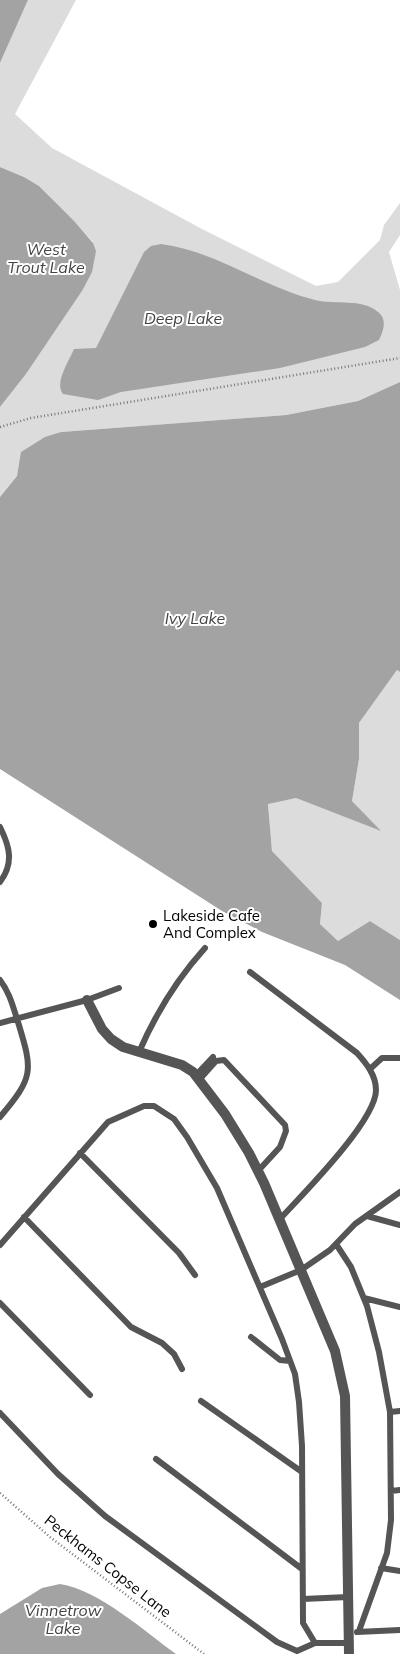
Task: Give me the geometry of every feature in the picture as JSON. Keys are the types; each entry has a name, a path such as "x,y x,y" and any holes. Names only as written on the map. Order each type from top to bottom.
{"street":[{"path":"87,1000 102,1029 111,1039 139,1052 168,1058 182,1065 197,1078 225,1114 258,1171 335,1351 345,1396 348,1598 351,1641"}],"lane":[{"path":"0,827 10,854 6,874 0,882"},
{"path":"139,1052 165,999 184,971 205,948"},
{"path":"250,972 356,1054 370,1069 376,1090 371,1107 356,1130 327,1167 280,1220"},
{"path":"0,980 12,999 29,1062 21,1090 0,1117"},
{"path":"0,1023 87,1000 119,988"},
{"path":"197,1078 213,1056"},
{"path":"370,1069 382,1058 400,1058"},
{"path":"197,1078 216,1061 224,1060 285,1126 286,1131 280,1147 258,1171"},
{"path":"0,1245 108,1122 128,1111 144,1106 154,1106 166,1112 187,1137 217,1188 290,1361 299,1402 302,1472 303,1623 315,1643"},
{"path":"80,1153 179,1253 195,1275"},
{"path":"260,1287 301,1270 336,1244 367,1216 400,1192"},
{"path":"367,1216 400,1225"},
{"path":"24,1217 131,1327 162,1343 174,1354 182,1369"},
{"path":"336,1244 351,1267 364,1298 379,1352 390,1412 391,1520 386,1553 351,1641"},
{"path":"364,1298 400,1307"},
{"path":"0,1303 90,1395"},
{"path":"251,1337 280,1360 290,1361"},
{"path":"201,1401 302,1472"},
{"path":"390,1412 400,1411"},
{"path":"0,1413 58,1474 105,1516 277,1642 297,1651 315,1643 351,1641 400,1630"},
{"path":"156,1459 302,1569"},
{"path":"391,1491 400,1490"},
{"path":"381,1568 400,1571"},
{"path":"303,1599 348,1598"}],"path":[{"path":"0,427 31,418 400,358"},
{"name":"Peckhams Copse Lane","path":"0,1493 50,1538 204,1654"}],"shaded area":[{"path":"28,0 76,0 15,114 52,148 202,229 316,286 338,282 380,240 384,225 400,203 400,235 389,252 400,290 400,382 358,401 286,415 61,432 22,452 17,476 0,497 0,407 26,374 82,291 93,242 39,186 24,177 0,167 0,63"},
{"path":"397,670 400,672 400,940 370,921 338,941 320,924 322,903 272,851 268,803 296,798 379,830 352,801 359,759 359,723"}],"water":[{"path":"0,0 28,0 0,63"},
{"name":"West Trout Lake","path":"0,167 24,177 39,186 74,221 93,243 96,251 92,272 82,291 26,374 0,407"},
{"name":"Deep Lake","path":"161,244 181,248 220,261 295,294 315,300 356,303 372,308 383,318 384,326 381,337 365,347 280,368 121,392 98,400 63,394 60,384 61,378 74,349 96,348 144,252 151,246"},
{"name":"Ivy Lake","path":"400,382 400,672 397,670 359,723 359,759 352,801 381,831 296,798 268,804 272,851 322,903 320,924 338,941 370,921 400,940 400,1000 345,965 262,932 222,911 0,769 0,497 17,476 21,452 45,437 61,432 286,415 358,401"},
{"name":"Vinnetrow Lake","path":"60,1584 90,1594 105,1603 136,1623 176,1654 0,1654 0,1614 42,1588"}],"place":[{"name":"Lakeside Cafe And Complex","path":"153,924"}]}
